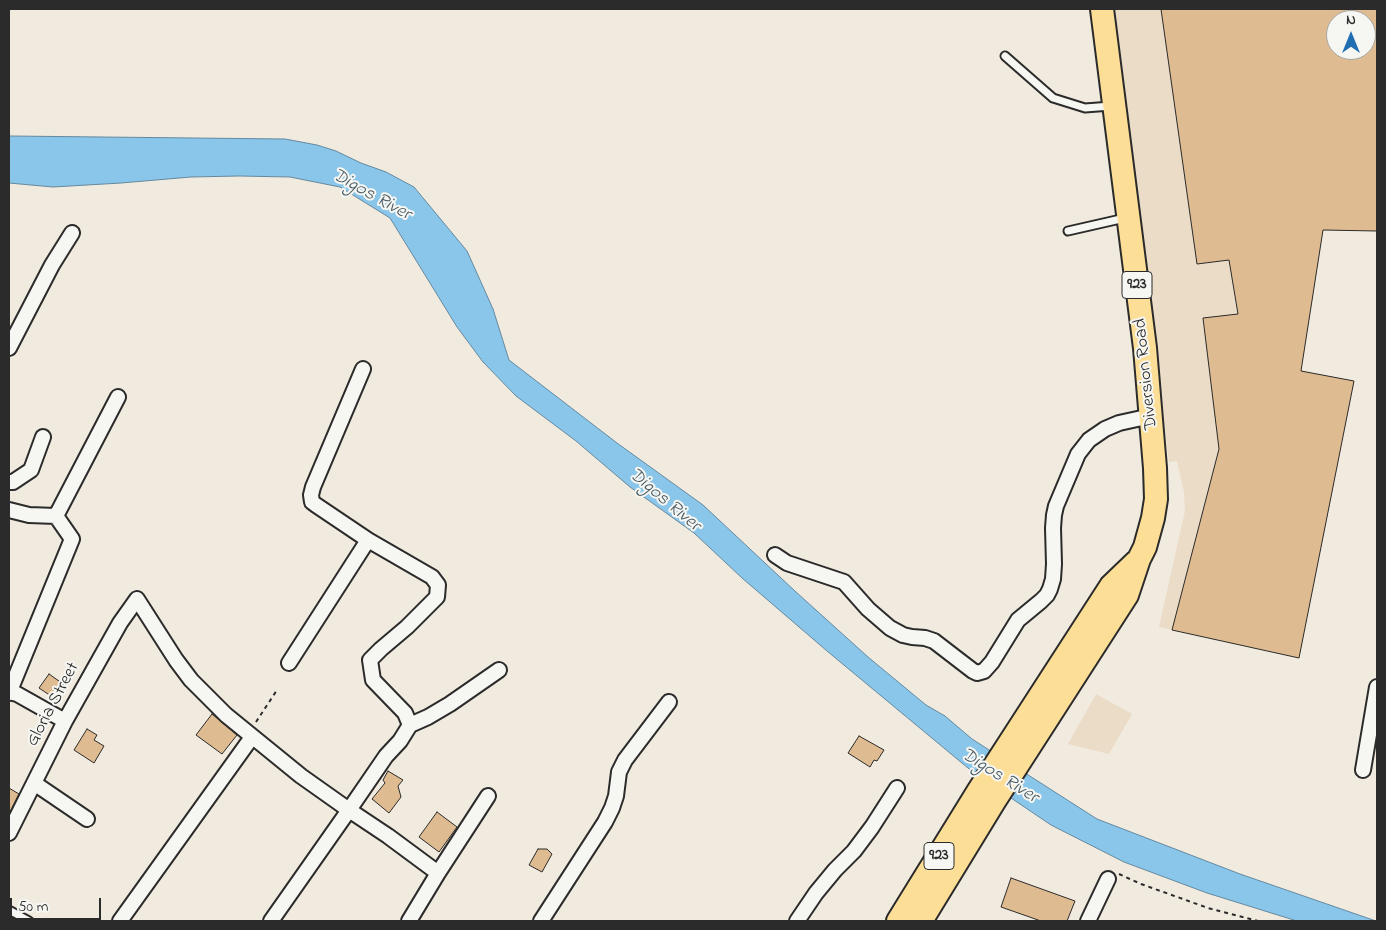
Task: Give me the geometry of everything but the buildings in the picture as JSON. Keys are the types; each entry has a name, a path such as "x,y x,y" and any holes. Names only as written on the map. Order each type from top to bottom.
{"highway":[{"name":"Diversion Road","path":"898,921 987,795 1024,737 1110,586 1138,559 1153,518 1156,499 1156,468 1145,348 1102,9"},
{"name":"Diversion Road","path":"921,921 987,795"}],"street":[{"path":"9,348 52,265 72,234"},
{"path":"363,369 311,495 312,502 316,505 368,540 432,577 438,585 437,597 370,660 373,680 404,713 410,726"},
{"path":"56,516 118,397"},
{"path":"776,555 787,563 844,582 868,609 890,628 903,635 934,641 973,672 984,671 992,662 1018,620 1047,596 1053,579 1054,515 1078,454 1089,440 1105,429 1119,423 1151,416"},
{"path":"9,482 13,482 31,470 43,438"},
{"path":"9,510 29,515 56,516"},
{"path":"56,516 72,539 9,692 17,694 65,721"},
{"path":"290,663 368,540"},
{"name":"Gloria Street","path":"9,833 65,721 120,624 137,599 191,680 226,715 252,736"},
{"path":"271,921 386,756 400,741 410,726 450,704 499,670"},
{"path":"1363,770 1377,687"},
{"path":"541,921 605,822 616,796 619,772 624,760 669,702"},
{"path":"120,921 252,736 301,776 438,873"},
{"path":"34,782 87,819"},
{"path":"797,921 830,875 860,843 896,788"},
{"path":"410,921 438,873 488,796"},
{"path":"1088,921 1114,876"}],"lane":[{"path":"1005,56 1053,98 1085,108 1114,106"},
{"path":"1068,231 1128,218"},
{"path":"9,910 29,921"}],"path":[{"path":"252,736 257,721 277,690"},
{"path":"1114,876 1208,908 1258,921"}],"shaded area":[{"path":"1115,9 1377,9 1377,231 1323,230 1301,370 1354,381 1299,658 1159,627 1185,511 1184,492 1177,461 1169,462"},
{"path":"1096,694 1132,714 1109,754 1068,744"}],"water":[{"name":"Digos River","path":"9,136 285,139 336,151 386,172 414,187 467,251 493,309 509,360 617,443 703,505 868,657 926,705 945,716 972,739 1097,819 1240,874 1376,921 1297,921 1207,893 1124,862 1051,825 974,773 827,651 742,578 694,533 630,487 576,441 516,396 483,362 457,327 390,218 340,187 290,177 239,176 191,177 53,187 9,183"}]}
